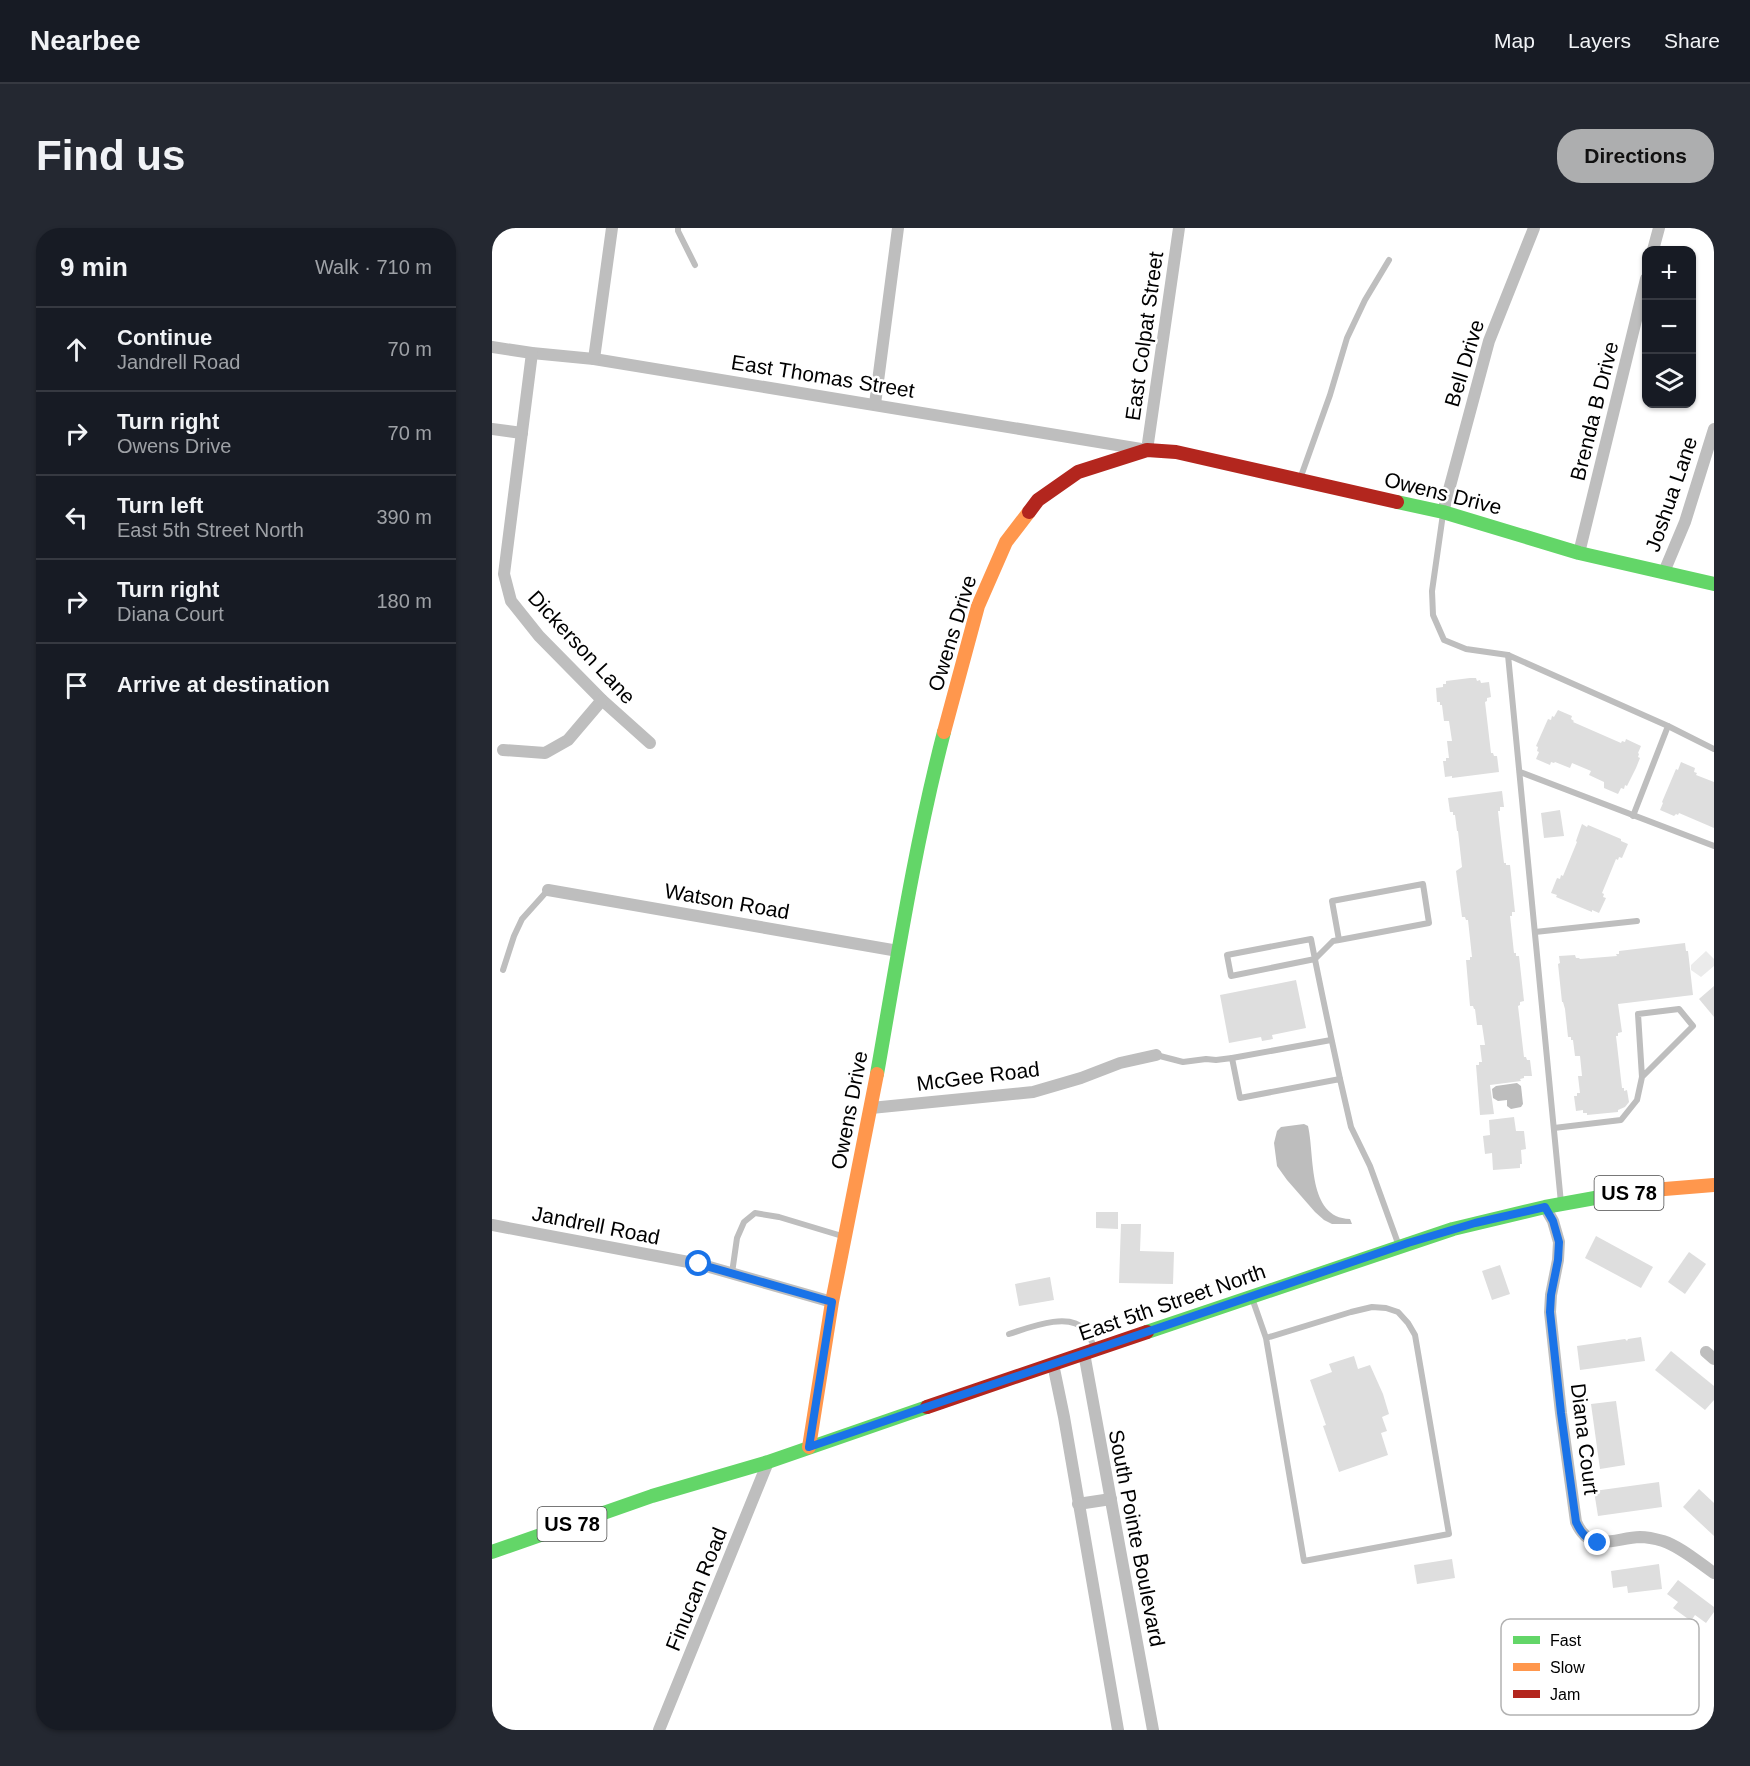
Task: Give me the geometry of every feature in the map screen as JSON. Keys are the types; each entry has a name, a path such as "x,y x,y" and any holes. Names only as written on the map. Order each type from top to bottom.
{"street":[{"path":"594,359 612,228"},
{"path":"874,404 898,228"},
{"name":"East Colpat Street","path":"1147,450 1179,228"},
{"name":"Bell Drive","path":"1443,512 1489,341 1534,228"},
{"path":"1654,246 1659,228"},
{"name":"Brenda B Drive","path":"1579,553 1642,299"},
{"name":"East Thomas Street","path":"492,347 594,359 1147,450"},
{"name":"Dickerson Lane","path":"532,353 522,433 498,574 511,601 539,636 602,700 650,743"},
{"path":"492,429 522,433"},
{"name":"Joshua Lane","path":"1664,572 1685,522 1714,429"},
{"name":"Owens Drive","path":"809,1447 832,1302 933,775 978,606 1006,542 1038,500 1078,472 1147,450 1176,452 1443,512 1579,553 1714,584"},
{"path":"503,750 545,753 568,740 602,700"},
{"name":"Watson Road","path":"548,890 898,951"},
{"name":"McGee Road","path":"871,1108 1033,1092 1081,1078 1120,1063 1156,1055"},
{"name":"East 5th Street North","path":"492,1552 652,1496 768,1462 1400,1246 1475,1223 1561,1203 1637,1191 1714,1185"},
{"name":"Diana Court","path":"1545,1207 1553,1221 1559,1242 1550,1312 1561,1413 1576,1522 1580,1531 1590,1540 1598,1543 1641,1537 1664,1541 1714,1573"},
{"name":"Jandrell Road","path":"492,1225 699,1264 832,1302"},
{"name":"South Pointe Boulevard","path":"1090,1351 1111,1499 1153,1730"},
{"path":"1053,1364 1118,1730"},
{"name":"Finucan Road","path":"659,1730 768,1462"},
{"path":"1078,1504 1111,1499"}],"lane":[{"path":"678,228 695,265"},
{"path":"1300,480 1347,338 1365,300 1389,260"},
{"path":"1443,512 1432,591 1433,615 1444,640 1466,649 1508,655 1668,726 1714,749"},
{"path":"1508,655 1561,1203"},
{"path":"1633,816 1668,726"},
{"path":"1520,772 1714,846"},
{"path":"1339,940 1332,901 1423,884 1429,923 1339,940 1333,941 1315,959 1231,976 1227,955 1311,939 1315,959 1331,1040 1351,1127 1370,1166 1384,1209 1400,1246"},
{"path":"503,970 522,919 548,890"},
{"path":"1535,932 1637,921"},
{"path":"1554,1128 1621,1120 1636,1100 1642,1077 1638,1014 1679,1009 1693,1026 1642,1077"},
{"path":"1156,1055 1183,1062 1216,1060 1331,1040"},
{"path":"1232,1058 1240,1098 1340,1079"},
{"path":"732,1274 737,1238 744,1222 755,1213 779,1216 845,1237"},
{"path":"1252,1297 1266,1338 1304,1561 1449,1534 1415,1335 1398,1312 1372,1307 1266,1338"},
{"path":"1009,1334 1050,1322 1066,1321 1084,1329 1090,1351"}],"shaded area":[{"path":"1706,951 1714,959 1714,966 1701,977 1691,970 1691,965"},
{"path":"1517,1083 1521,1086 1523,1104 1521,1107 1511,1109 1507,1106 1507,1100 1498,1101 1493,1098 1492,1089 1496,1086"},
{"path":"1304,1124 1308,1126 1313,1168 1320,1197 1326,1208 1336,1216 1350,1219 1352,1224 1332,1224 1324,1220 1277,1166 1274,1143 1277,1131 1281,1127"}],"building":[{"path":"1476,678 1481,683 1489,682 1491,697 1485,702 1491,753 1497,756 1499,772 1445,777 1443,761 1449,758 1447,741 1452,741 1449,721 1444,721 1442,705 1437,702 1436,688 1443,687 1446,681"},
{"path":"1558,710 1572,716 1573,722 1621,743 1626,739 1641,746 1636,768 1627,786 1625,785 1624,789 1621,788 1618,794 1604,788 1604,782 1589,775 1591,771 1572,763 1570,768 1555,762 1551,762 1550,765 1536,759 1539,752 1536,746 1548,719 1551,720"},
{"path":"1681,762 1695,768 1696,775 1714,782 1714,828 1679,813 1674,816 1660,810"},
{"path":"1502,791 1504,807 1500,807 1498,811 1504,863 1510,865 1515,912 1512,912 1510,916 1514,953 1519,956 1524,1001 1518,1006 1524,1057 1530,1060 1532,1076 1524,1076 1520,1079 1521,1081 1490,1085 1494,1114 1480,1115 1476,1065 1482,1062 1480,1045 1485,1045 1482,1025 1477,1025 1475,1009 1470,1006 1466,960 1472,957 1468,920 1462,917 1456,871 1462,867 1458,831 1455,815 1450,812 1448,798"},
{"path":"1560,810 1564,836 1544,838 1541,813"},
{"path":"1582,824 1628,844 1622,858 1616,859 1602,893 1606,898 1599,913 1551,893 1557,878 1560,879 1561,875 1563,876"},
{"path":"1685,943 1693,995 1618,1004 1622,1032 1616,1036 1622,1088 1624,1091 1627,1090 1629,1102 1618,1112 1587,1115 1583,1113 1583,1110 1576,1111 1574,1096 1580,1093 1578,1076 1582,1076 1580,1056 1575,1056 1573,1040 1568,1037 1562,1002 1559,956 1575,955 1580,959 1617,956 1619,951"},
{"path":"1296,980 1306,1028 1272,1035 1273,1039 1262,1041 1261,1037 1229,1043 1220,995"},
{"path":"1714,986 1714,1017 1699,999"},
{"path":"1514,1117 1516,1131 1524,1131 1526,1149 1521,1150 1522,1164 1520,1168 1493,1170 1492,1153 1485,1154 1483,1136 1490,1135 1489,1120"},
{"path":"1096,1212 1118,1212 1118,1229 1096,1228"},
{"path":"1121,1224 1141,1224 1140,1251 1174,1252 1173,1284 1119,1283"},
{"path":"1596,1236 1653,1267 1641,1288 1585,1258"},
{"path":"1689,1252 1706,1264 1685,1294 1668,1282"},
{"path":"1500,1265 1510,1294 1492,1300 1482,1271"},
{"path":"1050,1277 1054,1300 1019,1306 1015,1284"},
{"path":"1641,1337 1645,1361 1580,1370 1577,1346 1625,1339 1627,1341"},
{"path":"1671,1351 1714,1386 1714,1400 1705,1410 1655,1370"},
{"path":"1354,1356 1358,1369 1370,1365 1383,1394 1389,1414 1382,1417 1387,1431 1381,1433 1388,1455 1339,1472 1310,1380 1332,1372 1329,1364"},
{"path":"1616,1401 1625,1465 1600,1469 1591,1404"},
{"path":"1659,1482 1662,1507 1598,1516 1594,1491"},
{"path":"1699,1489 1714,1503 1714,1536 1683,1507"},
{"path":"1452,1559 1455,1578 1417,1584 1414,1565"},
{"path":"1659,1564 1662,1589 1628,1593 1627,1586 1613,1588 1611,1571"},
{"path":"1678,1580 1714,1607 1714,1612 1706,1623 1695,1615 1692,1619 1688,1619 1673,1608 1678,1602 1667,1594"}],"traffic: fast":[{"path":"1397,502 1443,512 1579,553 1714,584"},
{"path":"877,1074 915,859 944,732"},
{"path":"1147,1332 1453,1229 1545,1207 1628,1192"},
{"path":"492,1552 652,1496 768,1462 927,1407"}],"traffic: slow":[{"path":"944,732 978,606 1006,542 1029,512"},
{"path":"809,1447 832,1302 877,1074"},
{"path":"1628,1192 1714,1185"}],"traffic: jam":[{"path":"1029,512 1038,500 1078,472 1147,450 1176,452 1397,502"},
{"path":"927,1407 1147,1332"}],"route":[{"path":"699,1264 832,1302 809,1447 1408,1243 1475,1223 1545,1207 1553,1221 1559,1242 1550,1312 1576,1522 1585,1536 1598,1543"}]}
